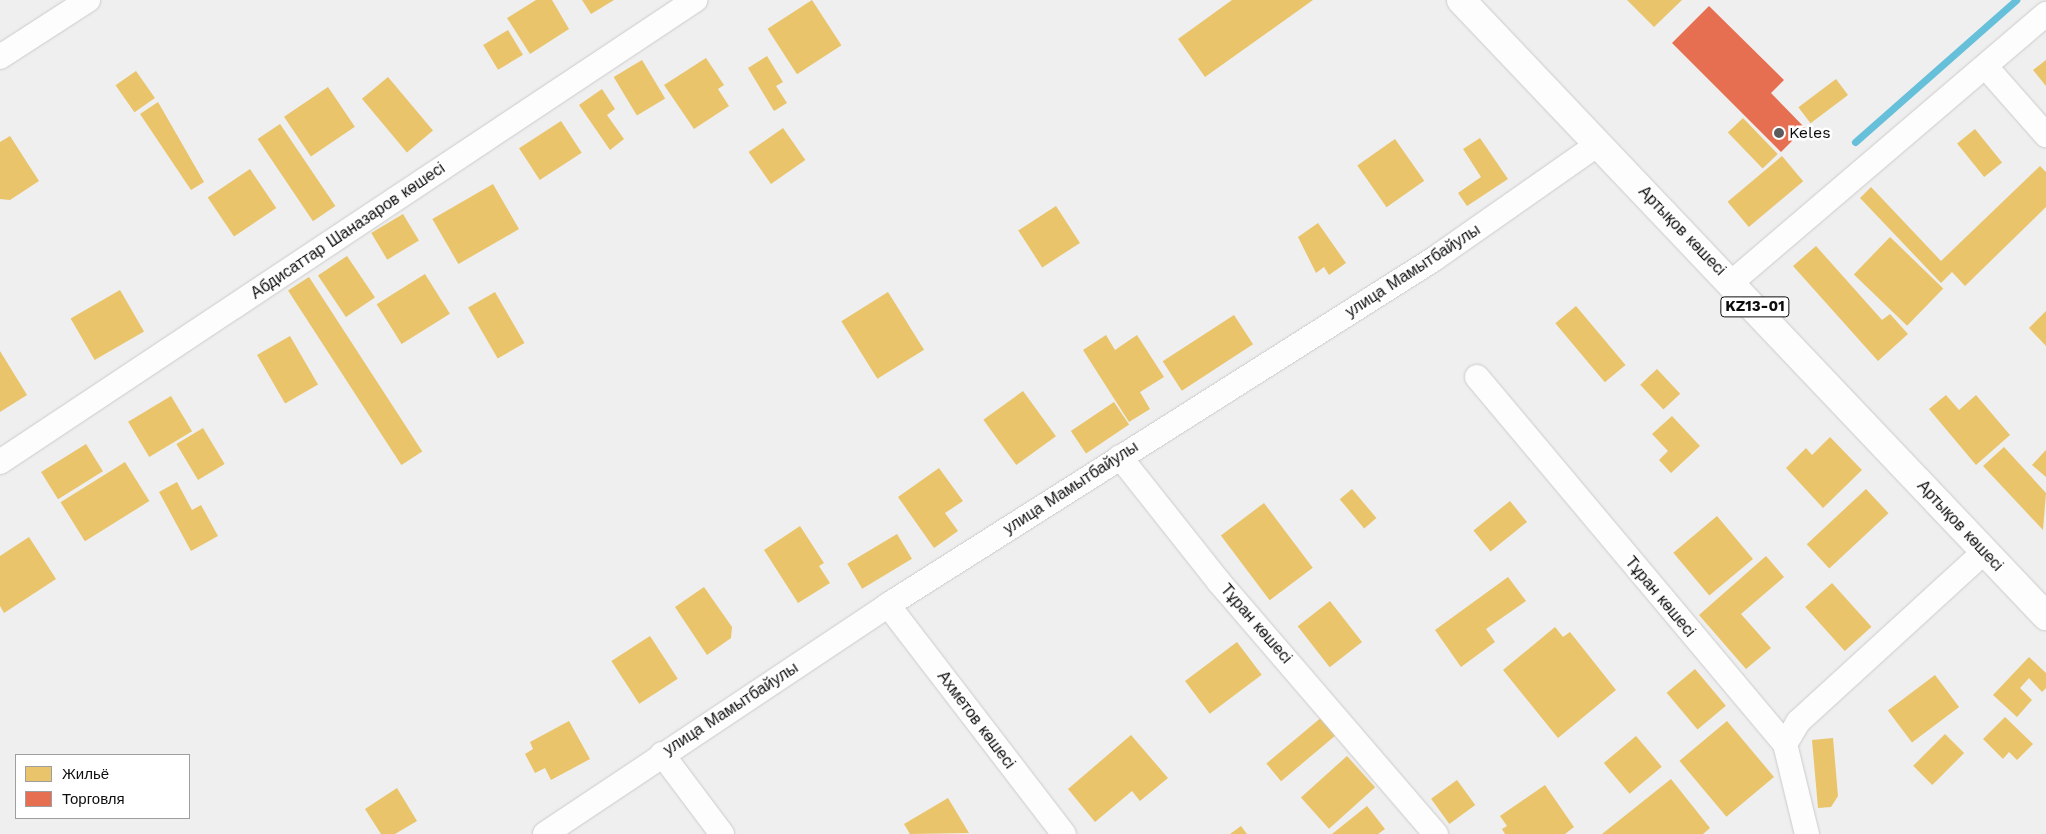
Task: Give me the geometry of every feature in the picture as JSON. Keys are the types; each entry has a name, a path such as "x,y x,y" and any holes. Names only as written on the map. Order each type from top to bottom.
{"highway":[{"name":"Артықов көшесі","path":"1461,0 1732,282 2046,616"}],"street":[{"path":"0,58 88,0"},
{"name":"Абдисаттар Шаназаров көшесі","path":"0,462 695,0"},
{"path":"1732,282 2046,14"},
{"path":"1986,67 2046,135"},
{"name":"улица Мамытбайулы","path":"545,834 662,754 888,605 1434,259 1598,144"},
{"name":"Тұран көшесі","path":"1477,377 1785,744 1807,834"},
{"name":"Тұран көшесі","path":"1120,457 1219,582 1436,834"},
{"path":"1785,744 1798,722 1984,552"},
{"name":"Ахметов көшесі","path":"888,605 1064,834"},
{"path":"662,754 722,834"}],"building: Жильё":[{"path":"536,0 552,0 569,29 530,54 507,18"},
{"path":"582,0 614,0 591,14"},
{"path":"812,0 841,45 797,74 768,29"},
{"path":"1232,0 1313,0 1205,77 1178,39"},
{"path":"1627,0 1682,0 1654,27"},
{"path":"508,30 523,55 498,70 483,45"},
{"path":"767,56 783,82 776,86 787,103 774,111 748,68"},
{"path":"706,58 724,85 718,89 729,106 694,129 664,85"},
{"path":"642,60 665,99 637,116 614,77"},
{"path":"2046,60 2046,86 2033,70"},
{"path":"136,71 155,98 134,112 116,85"},
{"path":"388,77 433,131 407,152 362,99"},
{"path":"1836,79 1848,95 1811,123 1798,107"},
{"path":"328,87 355,127 311,156 284,117"},
{"path":"602,89 615,109 607,115 624,139 610,150 579,105"},
{"path":"158,102 204,182 191,190 140,114"},
{"path":"1743,118 1778,154 1763,169 1728,133"},
{"path":"561,121 582,153 540,180 519,148"},
{"path":"280,124 335,206 313,221 258,139"},
{"path":"783,128 805,160 771,184 749,152"},
{"path":"1975,129 2002,162 1984,177 1957,143"},
{"path":"10,136 39,181 10,200 0,199 0,142"},
{"path":"1480,138 1508,179 1467,206 1458,193 1481,177 1463,149"},
{"path":"1395,139 1424,181 1387,207 1357,165"},
{"path":"1782,156 1803,181 1749,227 1728,202"},
{"path":"2040,166 2046,172 2046,207 1965,286 1952,272 1941,283 1860,198 1871,187 1941,261"},
{"path":"250,169 276,208 234,236 208,198"},
{"path":"493,184 519,229 458,264 432,219"},
{"path":"1056,206 1080,243 1042,267 1018,231"},
{"path":"403,214 419,241 387,260 371,233"},
{"path":"1318,223 1346,263 1329,275 1324,267 1316,273 1298,237"},
{"path":"1890,237 1943,288 1907,326 1854,274"},
{"path":"1816,246 1882,320 1890,314 1908,334 1878,361 1793,266"},
{"path":"347,256 375,297 346,317 318,276"},
{"path":"425,274 450,314 402,344 377,304"},
{"path":"309,277 422,451 401,465 288,291"},
{"path":"120,290 144,332 95,360 71,318"},
{"path":"495,292 524,343 498,359 468,308"},
{"path":"888,292 924,350 877,379 841,321"},
{"path":"1576,306 1625,365 1605,382 1555,323"},
{"path":"2046,311 2046,346 2029,328"},
{"path":"1234,315 1253,344 1182,391 1163,361"},
{"path":"1106,335 1115,350 1137,335 1164,377 1140,392 1150,409 1129,422 1083,350"},
{"path":"290,336 318,384 285,403 257,355"},
{"path":"0,351 27,395 0,412"},
{"path":"1657,369 1680,394 1663,410 1640,385"},
{"path":"1023,391 1056,436 1016,465 983,420"},
{"path":"1946,395 1959,410 1976,395 2010,435 1976,465 1929,409"},
{"path":"171,396 192,431 149,457 128,422"},
{"path":"1114,402 1129,424 1086,453 1071,431"},
{"path":"1672,416 1700,446 1671,473 1659,460 1668,451 1652,434"},
{"path":"203,428 225,464 198,480 176,444"},
{"path":"1830,437 1862,470 1823,508 1786,468 1806,448 1812,455"},
{"path":"86,444 103,471 58,499 41,472"},
{"path":"2004,447 2046,493 2043,530 1983,466"},
{"path":"2046,450 2046,477 2032,465"},
{"path":"125,462 149,501 85,541 61,502"},
{"path":"939,468 963,501 945,513 958,531 934,548 898,497"},
{"path":"177,482 192,510 201,505 218,536 191,551 159,492"},
{"path":"1352,489 1376,518 1364,528 1340,499"},
{"path":"1866,489 1889,513 1829,568 1807,544"},
{"path":"1510,501 1527,522 1490,552 1473,531"},
{"path":"1264,503 1313,568 1270,600 1221,535"},
{"path":"1717,516 1753,559 1709,596 1673,553"},
{"path":"800,526 824,563 819,566 830,583 798,603 764,550"},
{"path":"897,534 912,559 862,589 847,564"},
{"path":"29,537 56,579 4,613 0,606 0,556"},
{"path":"1766,556 1784,577 1741,614 1771,648 1746,669 1699,615"},
{"path":"1508,577 1526,601 1486,629 1495,642 1461,667 1435,630"},
{"path":"1832,583 1871,627 1845,651 1805,607"},
{"path":"704,587 732,627 731,638 707,655 675,607"},
{"path":"1330,601 1362,642 1330,667 1298,626"},
{"path":"1555,627 1563,637 1570,632 1616,690 1558,738 1503,670"},
{"path":"650,636 678,679 639,704 611,661"},
{"path":"1237,642 1262,675 1210,714 1185,681"},
{"path":"2029,657 2046,673 2046,688 2042,692 2029,678 2020,688 2032,700 2017,717 1993,695"},
{"path":"1695,669 1726,706 1698,730 1667,693"},
{"path":"1935,675 1959,707 1912,742 1888,711"},
{"path":"1323,716 1338,734 1281,781 1266,764"},
{"path":"2005,717 2033,744 2017,760 2009,752 2003,759 1983,739"},
{"path":"569,721 590,759 551,780 545,768 535,773 525,754 533,749 530,742"},
{"path":"1727,721 1774,777 1726,817 1680,761"},
{"path":"1945,734 1964,753 1932,785 1913,766"},
{"path":"1131,735 1168,778 1140,801 1132,791 1095,822 1068,789"},
{"path":"1636,736 1662,767 1630,794 1604,763"},
{"path":"1833,738 1838,796 1831,807 1818,808 1812,740"},
{"path":"1347,756 1375,787 1329,829 1301,797"},
{"path":"1671,779 1710,828 1703,834 1602,834"},
{"path":"1457,780 1475,805 1449,824 1431,799"},
{"path":"1545,785 1574,827 1565,834 1505,834 1502,829 1507,826 1500,816"},
{"path":"397,788 417,821 395,834 381,834 365,809"},
{"path":"948,798 969,833 910,834 904,824"},
{"path":"1367,806 1385,829 1378,834 1332,834"},
{"path":"1241,826 1247,834 1230,834"}],"building: Торговля":[{"path":"1709,6 1784,80 1771,93 1805,128 1781,152 1672,43"}],"waterway":[{"path":"1855,142 2016,0"}],"place":[{"name":"Keles","path":"1779,133"}]}
